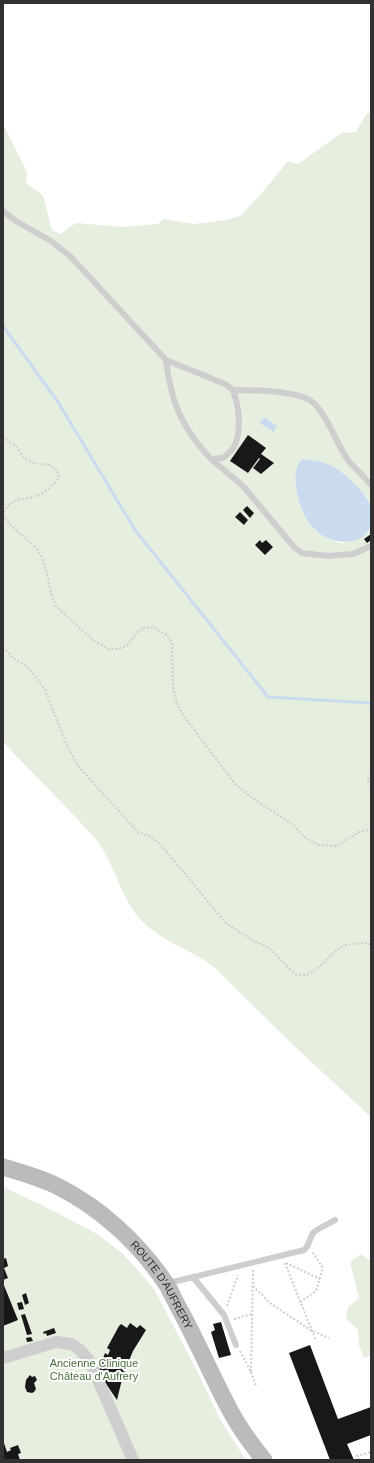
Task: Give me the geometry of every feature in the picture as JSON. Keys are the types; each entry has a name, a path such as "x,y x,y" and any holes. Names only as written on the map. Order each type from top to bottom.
{"street":[{"name":"ROUTE D'AUFRERY","path":"3,1168 26,1174 54,1185 81,1200 106,1218 126,1236 151,1263 167,1286 232,1414 249,1441 264,1460"},
{"path":"3,1358 56,1342 72,1344 80,1350 88,1359 96,1373 133,1460"}],"lane":[{"path":"3,211 16,221 51,241 71,257 166,360 225,384 233,390 295,394 312,401 323,414 339,446 349,461 371,485"},
{"path":"166,360 169,385 175,405 195,442 211,459 244,487 294,547 302,553 328,556 353,554 371,546"},
{"path":"211,459 223,458 234,448 239,414 233,390"},
{"path":"167,1286 173,1282 304,1250 308,1246 314,1232 335,1220"},
{"path":"193,1277 225,1318 236,1345"}],"path":[{"path":"3,437 16,446 25,459 33,463 50,465 57,470 59,478 48,490 32,498 13,501 7,507 4,514 7,521 37,549 42,558 53,600 57,607 94,641 109,649 118,649 126,646 137,632 144,628 153,627 167,635 172,642 174,693 177,704 185,718 236,785 255,800 292,824 304,837 318,845 336,846 359,832 371,829"},
{"path":"3,647 12,657 29,668 45,690 65,741 78,766 138,832 149,836 159,844 226,923 250,939 269,948 298,976 309,974 332,953 344,945 366,942 371,945"},
{"path":"371,774 367,780 371,785"},
{"path":"300,1302 316,1291 322,1268 308,1246"},
{"path":"251,1372 254,1262"},
{"path":"316,1341 285,1262 320,1279"},
{"path":"241,1265 225,1318 252,1314"},
{"path":"253,1286 270,1303 312,1331 329,1338"},
{"path":"236,1345 251,1372 256,1386"},
{"path":"359,1460 357,1456 371,1452"}],"green space":[{"path":"371,112 371,506 364,494 313,529 329,539 340,543 351,542 368,532 371,526 371,1117 294,1046 214,967 153,931 137,916 125,896 106,855 98,842 3,741 3,124 27,172 26,183 43,195 52,230 60,234 76,223 123,227 158,224 163,219 194,224 226,220 240,216 261,194 288,161 298,164 341,133 356,132 366,114"},
{"name":"Ancienne Clinique Château d'Aufrery","path":"3,1187 44,1206 97,1234 122,1253 135,1267 154,1289 194,1365 221,1421 246,1460 3,1460"},
{"path":"361,1254 371,1261 371,1355 364,1358 359,1345 358,1330 346,1319 348,1307 359,1298 350,1262"}],"water":[{"path":"264,417 277,426 273,432 260,423"},
{"path":"303,459 330,465 341,472 359,488 371,508 371,522 369,530 366,534 359,539 344,542 329,539 315,530 302,510 297,491 296,472 298,465"}],"building":[{"path":"248,435 266,448 261,454 274,463 261,474 253,468 260,459 259,458 248,473 230,461"},
{"path":"247,506 254,513 250,518 243,510"},
{"path":"240,512 248,520 244,525 235,517"},
{"path":"371,534 371,540 367,543 364,539"},
{"path":"260,540 262,543 266,540 273,547 265,555 255,545"},
{"path":"6,1258 8,1266 4,1268 8,1278 3,1280 3,1259"},
{"path":"3,1283 18,1320 3,1326"},
{"path":"26,1293 29,1303 25,1305 22,1295"},
{"path":"22,1302 24,1309 19,1310 17,1303"},
{"path":"25,1314 32,1334 27,1335 21,1315"},
{"path":"221,1322 231,1355 219,1358 211,1332 215,1330 213,1324"},
{"path":"130,1323 137,1328 140,1325 146,1330 133,1351 123,1375 117,1400 98,1372 105,1353 108,1355 110,1350 107,1348 119,1326 121,1324 127,1328"},
{"path":"54,1328 56,1333 47,1336 46,1333 44,1334 43,1332"},
{"path":"31,1337 33,1341 27,1342 26,1338"},
{"path":"310,1345 338,1419 371,1407 371,1435 347,1444 354,1460 330,1460 289,1353"},
{"path":"30,1375 32,1377 35,1376 37,1380 34,1383 36,1389 32,1393 27,1392 25,1387 26,1380"},
{"path":"3,1440 7,1452 11,1450 10,1448 18,1445 21,1453 18,1454 20,1460 3,1460"}],"waterway":[{"path":"3,326 58,402 135,530 268,697 371,703"}]}
